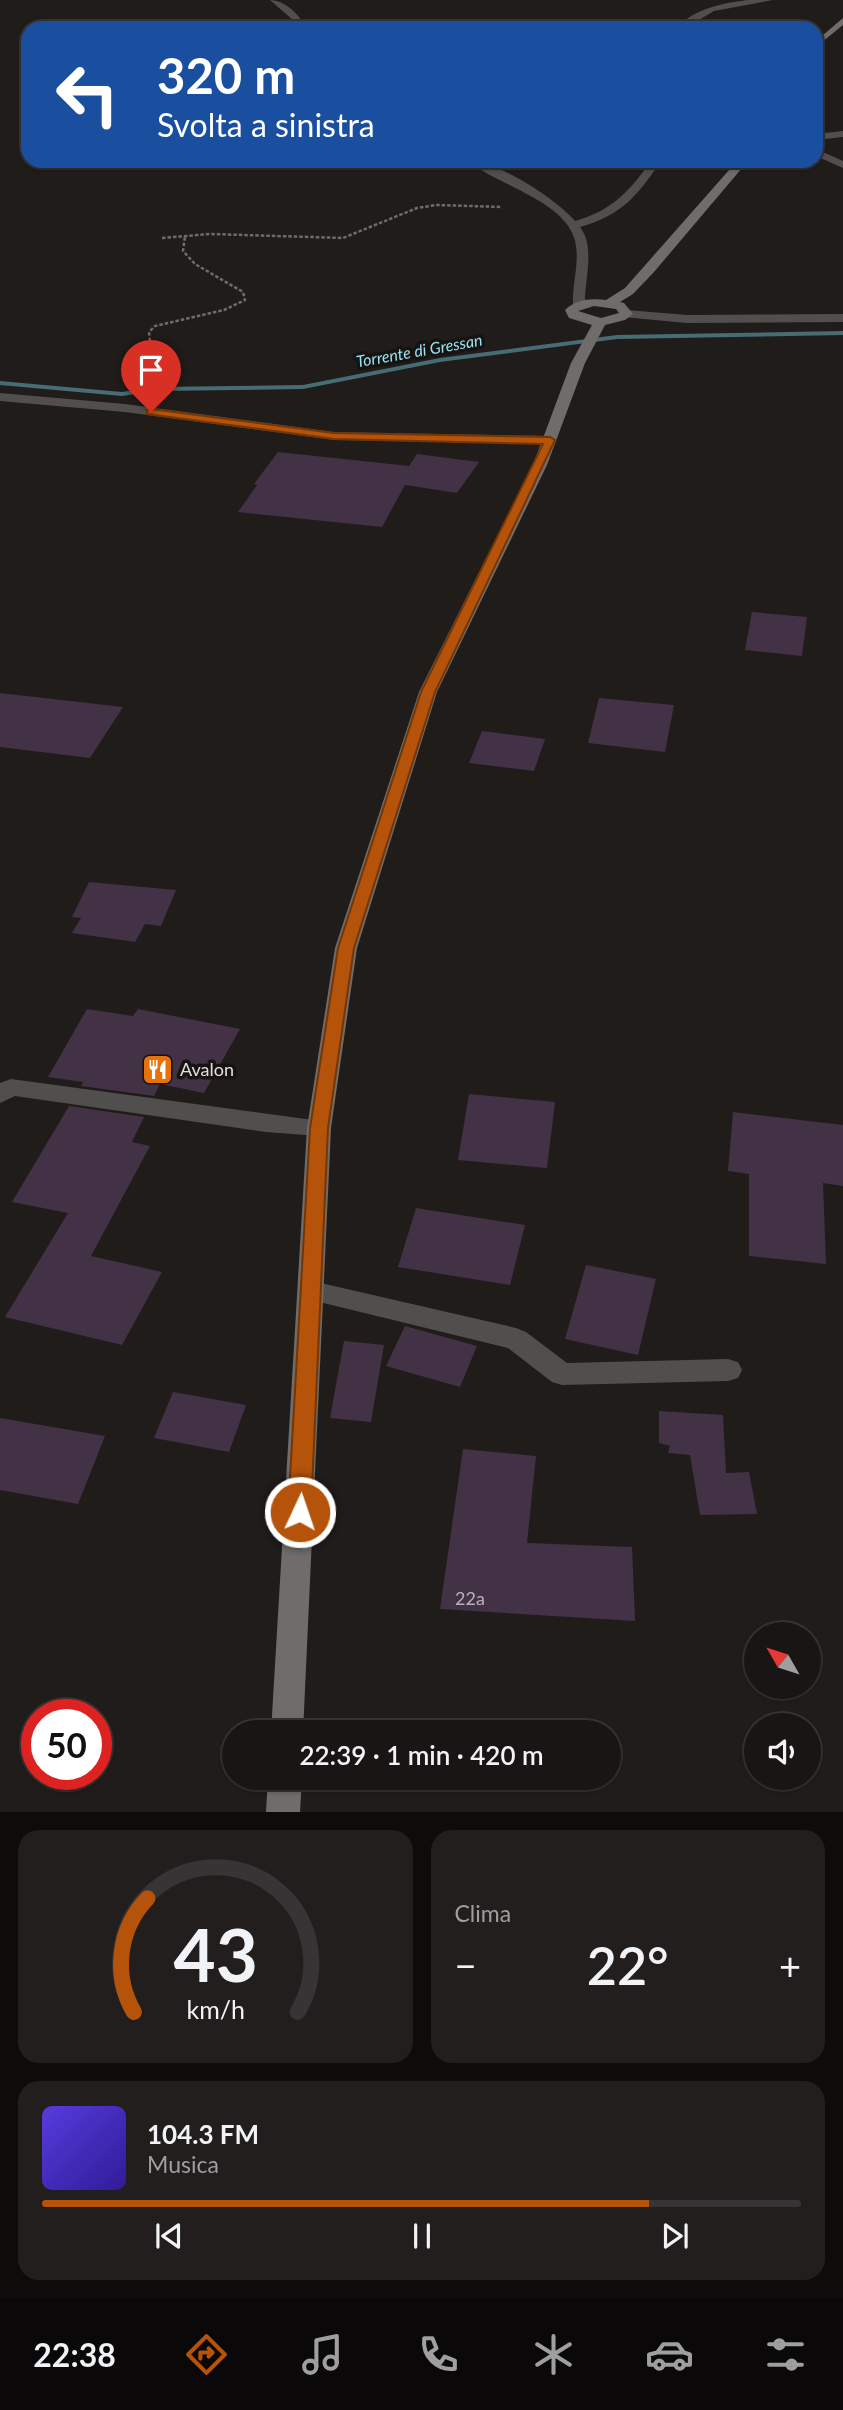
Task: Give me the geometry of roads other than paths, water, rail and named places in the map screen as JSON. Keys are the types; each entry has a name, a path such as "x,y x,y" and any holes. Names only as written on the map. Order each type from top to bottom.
{"main road":[{"path":"823,39 843,21"},
{"path":"610,303 629,291 650,269 737,168"},
{"path":"610,303 625,310 626,314 618,320 600,322 573,315 572,310 579,304 610,303"},
{"path":"288,1720 319,1128 346,948 428,692 550,440 578,363 600,322"},
{"path":"283,1811 284,1790"}],"street":[{"path":"275,0 298,21"},
{"path":"688,21 695,14 715,8 769,0"},
{"path":"823,136 843,134"},
{"path":"823,155 843,165"},
{"path":"487,168 545,200 573,225 583,242 579,304"},
{"path":"573,225 598,219 626,203 651,168"},
{"path":"626,314 687,319 843,318"},
{"path":"0,397 125,408 334,436 550,440"},
{"path":"0,1095 11,1087 266,1124 319,1128"},
{"path":"312,1291 516,1339 562,1374 728,1370"}],"waterway":[{"name":"Torrente di Gressan","path":"0,383 122,394 155,389 303,387 440,360 617,337 843,333"}],"place":[{"name":"Avalon","path":"157,1069"}]}
